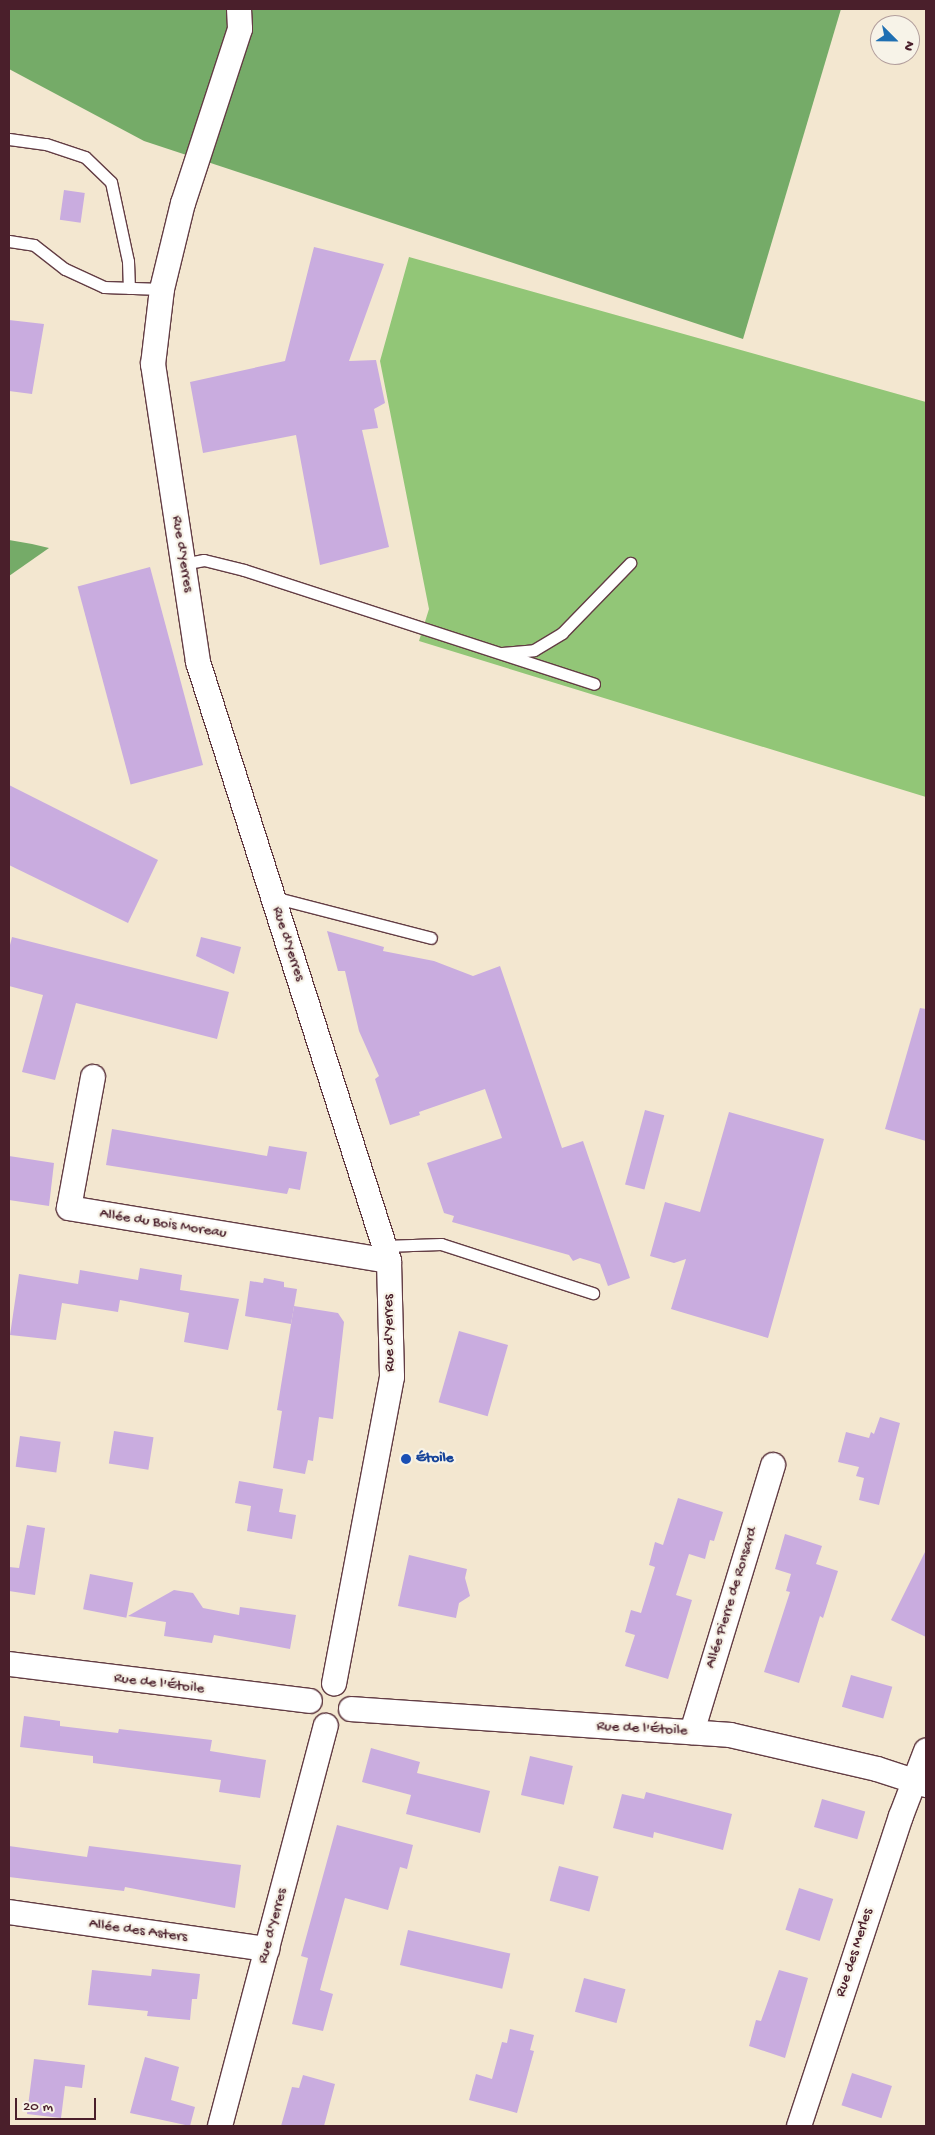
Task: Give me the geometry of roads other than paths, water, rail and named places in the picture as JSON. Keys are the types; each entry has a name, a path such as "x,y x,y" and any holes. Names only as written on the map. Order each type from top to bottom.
{"street":[{"name":"Rue d'Yerres","path":"239,9 240,29 184,203 162,289 153,364 198,662 386,1253 392,1377 334,1684"},
{"name":"Allée du Bois Moreau","path":"93,1077 69,1208 386,1253"},
{"name":"Allée Pierre de Ronsard","path":"692,1732 773,1465"},
{"name":"Rue de l'Étoile","path":"9,1664 310,1701"},
{"path":"334,1684 344,1688 350,1696 351,1710 344,1722 326,1726 311,1714 310,1701 318,1688 334,1684"},
{"name":"Rue de l'Étoile","path":"351,1710 730,1735 920,1783"},
{"name":"Rue d'Yerres","path":"220,2126 326,1726"},
{"name":"Rue des Merles","path":"799,2126 920,1783 926,1751"},
{"name":"Allée des Asters","path":"9,1912 267,1949"}],"lane":[{"path":"9,139 46,144 85,157 111,182 127,251 129,288"},
{"path":"9,241 34,245 65,269 104,287 162,289"},
{"path":"183,564 204,560 244,570 594,684"},
{"path":"495,653 534,650 562,633 630,563"},
{"path":"273,896 431,938"},
{"path":"386,1253 441,1244 593,1292"}],"place":[{"name":"Étoile","path":"406,1459"}]}
